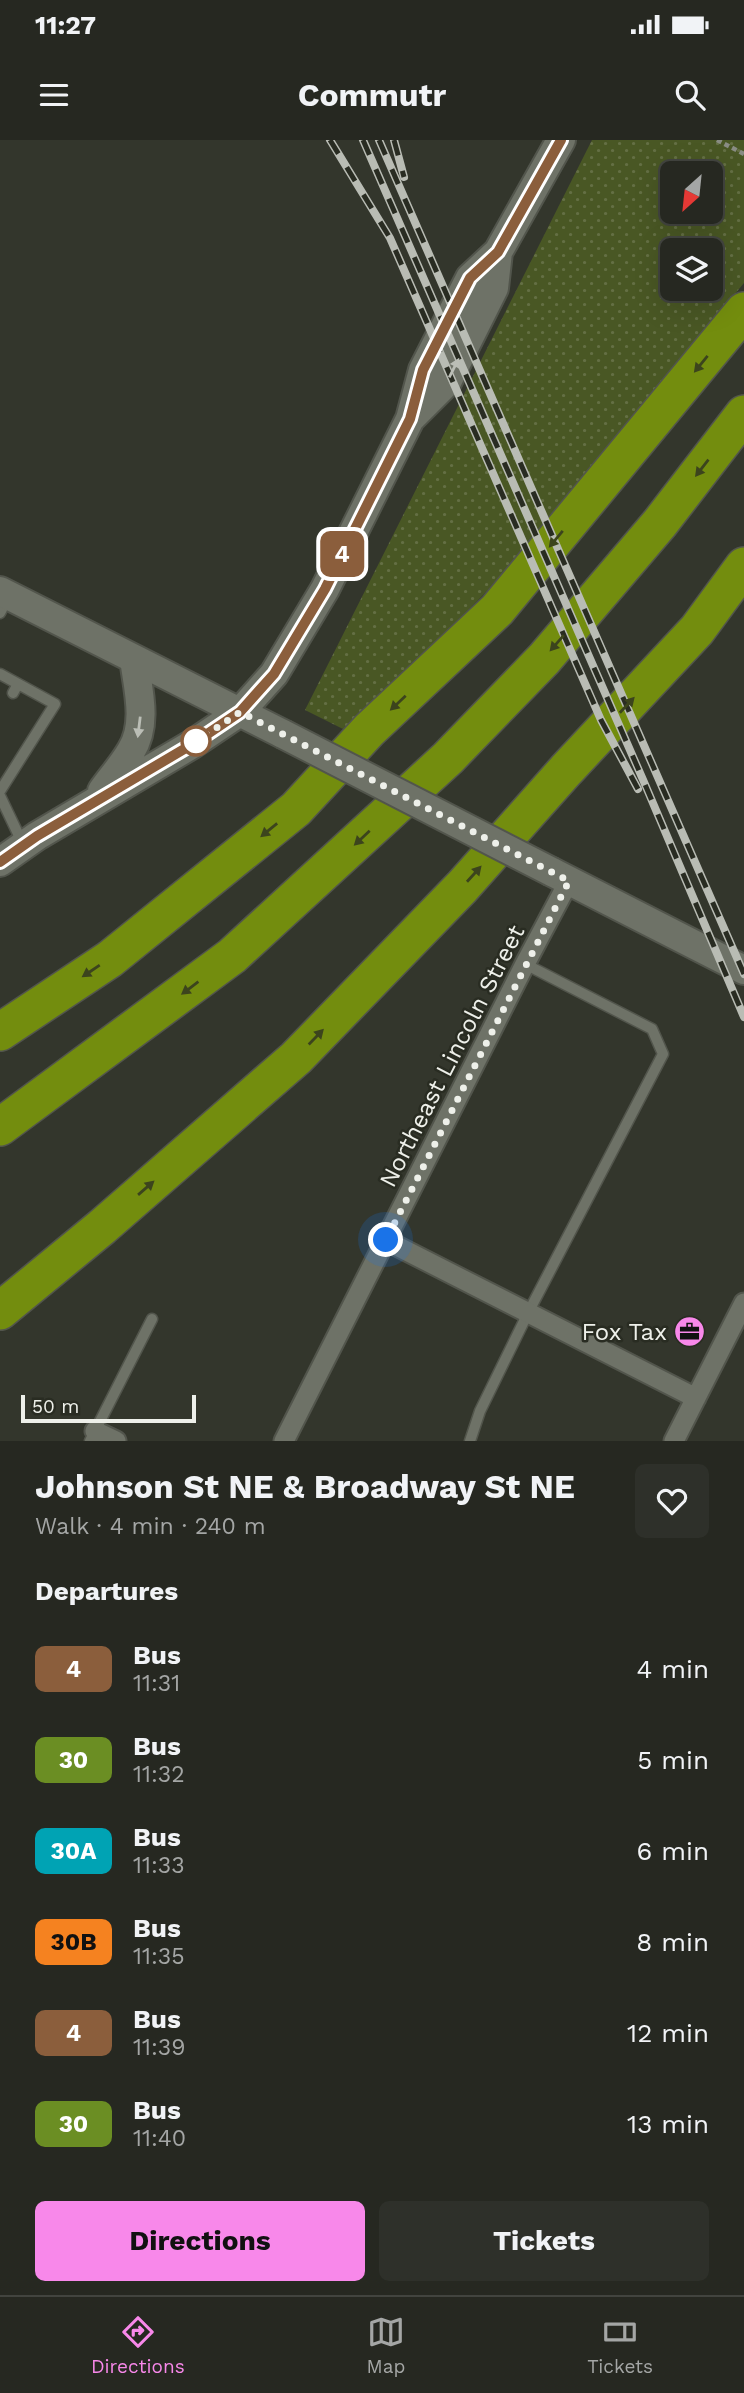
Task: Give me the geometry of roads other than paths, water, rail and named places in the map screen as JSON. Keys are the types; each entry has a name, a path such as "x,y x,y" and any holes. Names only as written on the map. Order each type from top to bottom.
{"highway":[{"path":"0,1032 110,959 296,809 369,730 497,610 744,311"},
{"path":"0,1127 232,956 448,758 544,659 660,523 744,414"},
{"path":"0,1311 102,1227 296,1058 462,887 566,770 697,630 744,566"},
{"path":"0,1328 102,1227"}],"main road":[{"path":"0,862 240,712 274,674 325,589 410,419 447,382 494,288 498,252 561,140"},
{"path":"3,600 134,659 744,970"},
{"path":"93,803 132,751 138,737 140,718 134,659"}],"street":[{"name":"Northeast Lincoln Street","path":"284,1441 525,964 561,877"},
{"path":"386,1240 696,1398"},
{"path":"674,1441 744,1303"},
{"path":"93,1436 116,1441"}],"lane":[{"path":"0,674 15,688 54,704 0,791"},
{"path":"0,796 24,846"},
{"path":"470,1441 480,1411 528,1313 663,1054 652,1029 525,964"},
{"path":"93,1436 152,1319"}],"railway":[{"path":"330,140 390,238 601,720 638,789"},
{"path":"363,140 744,1017"},
{"path":"379,140 744,974"},
{"path":"394,140 404,177"}],"place":[{"name":"Fox Tax","path":"690,1332"}]}
